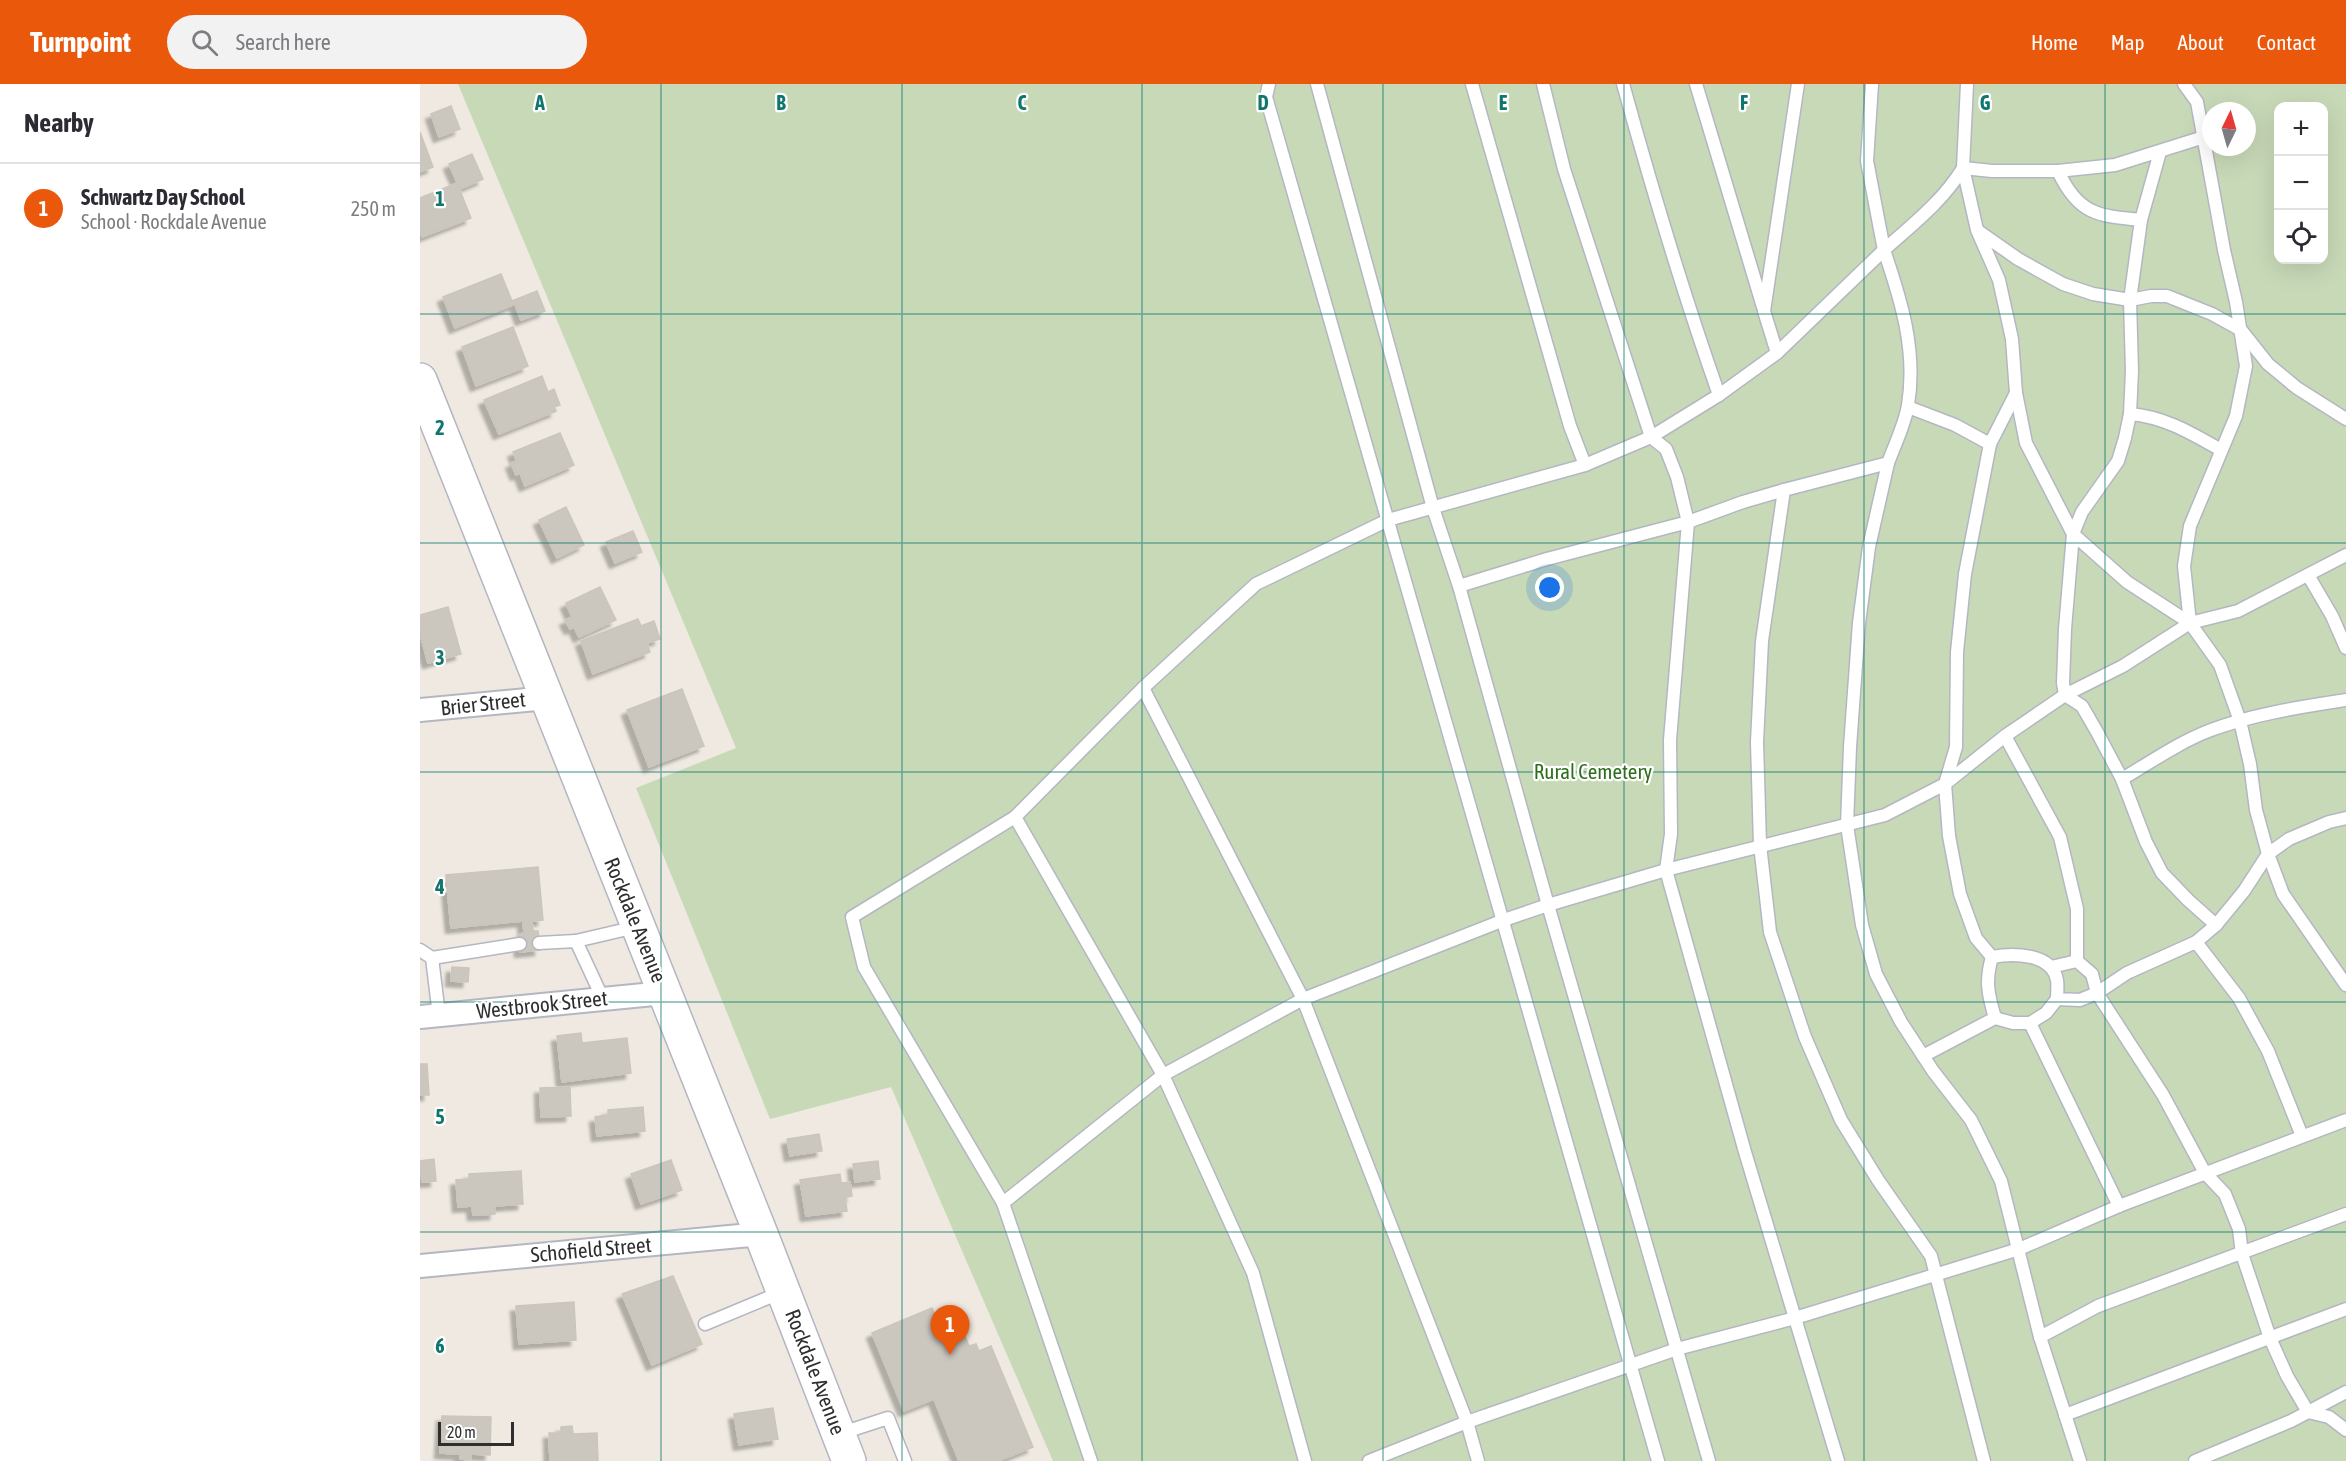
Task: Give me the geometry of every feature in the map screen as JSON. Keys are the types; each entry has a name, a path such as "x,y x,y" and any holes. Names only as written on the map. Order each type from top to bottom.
{"main road":[{"name":"Rockdale Avenue","path":"420,380 761,1234 844,1448"}],"street":[{"name":"Brier Street","path":"420,710 547,698"},
{"name":"Westbrook Street","path":"429,1016 664,993"},
{"name":"Schofield Street","path":"420,1266 761,1234"}],"lane":[{"path":"1269,84 1266,97 1658,1461"},
{"path":"1317,84 1433,508 1459,586 1548,905 1709,1461"},
{"path":"1472,84 1570,426 1585,465"},
{"path":"1543,84 1564,168 1651,437 1666,449 1677,477 1688,522 1670,740 1671,834 1666,870 1742,1141 1838,1461"},
{"path":"1623,84 1653,194 1695,328 1719,395"},
{"path":"1696,84 1777,353"},
{"path":"1764,311 1798,84"},
{"path":"1872,84 1867,161 1884,250 1899,292 1911,363 1908,406 1888,463 1869,547 1859,623 1847,825 1862,926 1876,974 1901,1022 1923,1056 1971,1120 2001,1181 2040,1337 2080,1461"},
{"path":"1967,84 1963,168 1977,230 1998,280 2012,339 2016,393 2026,443 2073,534 2127,582 2190,623 2220,665 2240,721 2250,764 2256,810 2268,854 2283,894 2346,985"},
{"path":"2184,84 2197,102 2202,127"},
{"path":"1963,168 1992,171 2058,171 2115,165 2202,138"},
{"path":"2160,152 2141,220 2130,300 2132,371 2130,414 2118,460 2082,512 2073,534 2062,683 2065,695 2082,706 2122,779 2146,842 2162,873 2216,925"},
{"path":"2190,623 2184,566 2190,526 2236,416 2246,366 2208,156"},
{"path":"1091,1461 1003,1203 864,967 852,917 1015,816 1143,688 1256,584 1388,520 1585,465 1651,437 1719,395 1777,353 1943,196 1963,168"},
{"path":"2058,171 2067,192 2083,207 2103,216 2141,220"},
{"path":"1977,230 2018,259 2063,284 2093,294 2130,300 2167,296 2212,314 2241,330 2268,364 2297,388 2346,419"},
{"path":"1992,957 1976,938 1960,894 1948,836 1945,784 1956,747 1957,652 1965,574 1990,444 2016,393"},
{"path":"1908,406 1955,425 1990,444"},
{"path":"2130,414 2150,416 2178,425 2221,450"},
{"path":"1459,586 1547,559 1688,522 1784,490 1888,463"},
{"path":"1784,490 1762,641 1756,742 1760,845 1770,932 1805,1037 1840,1120 1931,1256 1984,1461"},
{"path":"1003,1203 1162,1075 1303,999 1548,905 1666,870 1885,815 1945,784 2005,736 2065,695 2123,666 2190,623 2238,611 2346,555"},
{"path":"2308,575 2332,616 2346,648"},
{"path":"1143,688 1303,999 1467,1422 1478,1461"},
{"path":"2122,779 2183,743 2211,730 2240,721 2346,700"},
{"path":"2005,736 2060,837 2077,909 2077,961 2092,974 2097,993 2163,1095 2205,1173 2225,1194 2239,1229 2242,1254 2270,1338 2287,1376 2308,1412 2329,1417 2346,1430"},
{"path":"1015,816 1162,1075 1253,1273 1305,1461"},
{"path":"2057,999 2080,1000 2097,993 2127,973 2196,942 2216,925 2244,891 2268,854 2289,840 2329,822 2346,818"},
{"path":"539,943 576,940 638,926"},
{"path":"576,940 603,999"},
{"path":"2196,942 2239,998 2268,1051 2302,1136"},
{"path":"420,950 432,958 520,944"},
{"path":"1992,957 2010,953 2027,955 2051,966 2077,961"},
{"path":"1992,957 1987,975 1988,993 1995,1018"},
{"path":"429,1016 432,958"},
{"path":"1923,1056 1995,1018 2013,1023 2030,1023 2046,1013 2057,999 2057,979 2051,966"},
{"path":"2030,1023 2119,1206"},
{"path":"1369,1461 1467,1422 1677,1349 1794,1318 2019,1249 2119,1206 2346,1120"},
{"path":"2040,1337 2098,1306 2346,1214"},
{"path":"705,1324 783,1292"},
{"path":"2065,1415 2346,1308"},
{"path":"2195,1461 2308,1412 2346,1392"},
{"path":"844,1448 888,1418 905,1461"}],"green space":[{"name":"Rural Cemetery","path":"458,84 2346,84 2346,1461 1053,1461 891,1087 770,1119 636,788 736,748"}],"building":[{"path":"451,106 460,129 439,137 431,114"},
{"path":"420,132 433,167 420,172"},
{"path":"472,154 483,179 460,189 449,164"},
{"path":"457,183 471,218 422,237 420,198"},
{"path":"501,274 512,301 537,291 545,311 521,320 515,304 455,328 443,297"},
{"path":"513,327 528,366 476,386 462,347"},
{"path":"542,376 548,392 554,389 560,405 554,407 556,411 499,434 484,400"},
{"path":"560,433 574,465 525,486 520,473 516,475 511,463 517,461 513,452"},
{"path":"566,507 584,545 557,558 539,520"},
{"path":"633,531 642,552 615,563 606,542"},
{"path":"600,587 616,620 579,637 574,627 570,629 565,620 572,617 566,603"},
{"path":"448,607 461,654 428,663 420,633 420,615"},
{"path":"638,619 641,626 654,621 660,639 647,643 650,652 593,674 581,641"},
{"path":"682,689 704,746 649,767 627,710"},
{"path":"538,867 543,920 532,921 533,931 538,931 540,950 520,952 519,934 524,933 523,921 451,928 446,875"},
{"path":"452,967 469,968 468,982 451,981"},
{"path":"581,1033 582,1043 627,1038 631,1073 562,1082 557,1036"},
{"path":"420,1064 427,1064 429,1095 420,1095"},
{"path":"570,1087 571,1116 541,1117 540,1088"},
{"path":"643,1107 645,1131 597,1136 595,1117 608,1115 608,1110"},
{"path":"819,1134 822,1151 790,1156 787,1139"},
{"path":"434,1159 436,1181 422,1182 420,1161"},
{"path":"671,1160 682,1190 641,1204 631,1174"},
{"path":"878,1161 880,1179 855,1182 853,1164"},
{"path":"521,1171 523,1204 495,1206 495,1214 473,1215 472,1206 458,1207 456,1180 469,1179 469,1174"},
{"path":"840,1174 841,1183 850,1182 852,1196 845,1197 847,1211 806,1216 800,1180"},
{"path":"673,1276 702,1344 652,1365 622,1294"},
{"path":"574,1302 576,1340 519,1344 516,1306"},
{"path":"932,1308 936,1317 954,1309 969,1346 976,1344 979,1351 991,1346 1033,1447 998,1461 959,1461 934,1399 904,1411 872,1333"},
{"path":"773,1408 778,1439 739,1445 734,1414"},
{"path":"442,1416 491,1417 490,1455 471,1454 471,1460 460,1459 460,1454 440,1453"},
{"path":"572,1426 573,1434 597,1433 598,1461 550,1461 549,1433 561,1433 561,1427"}],"place":[{"name":"Schwartz Day School","path":"950,1355"}]}
